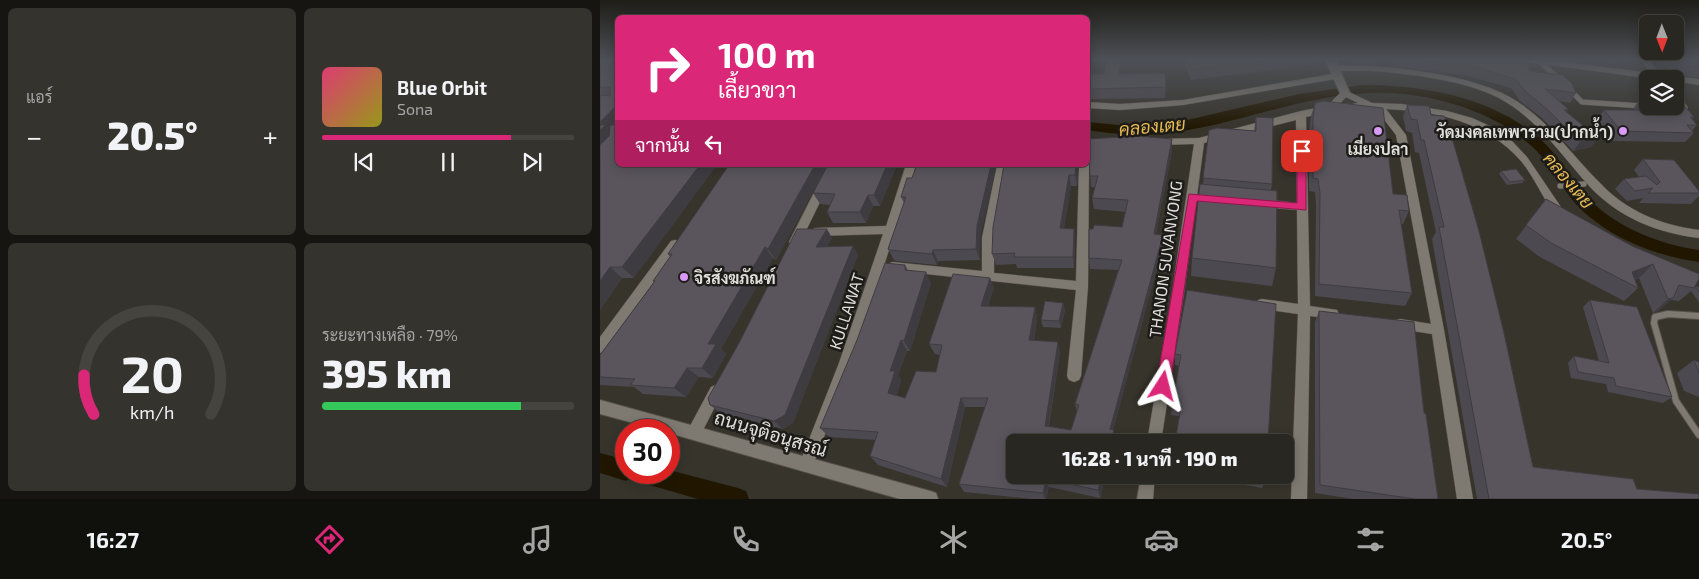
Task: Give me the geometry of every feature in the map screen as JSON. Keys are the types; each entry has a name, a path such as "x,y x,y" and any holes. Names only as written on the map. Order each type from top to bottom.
{"street":[{"path":"1090,105 1126,107 1195,103 1295,82"},
{"path":"1340,82 1345,93 1375,106 1401,135 1438,330 1465,499"},
{"path":"1451,82 1505,98 1515,104 1563,148 1594,184 1618,206 1655,226 1699,234"},
{"path":"1330,108 1345,93"},
{"path":"1150,143 1199,140 1330,108 1406,107 1450,114 1476,123 1495,134 1524,160 1556,209 1568,220"},
{"path":"1299,499 1304,309 1301,114"},
{"name":"THANON SUVANVONG","path":"1156,434 1183,294 1197,197 1199,140"},
{"path":"791,250 832,167"},
{"name":"KULLAWAT","path":"806,465 846,363 888,230 910,167"},
{"path":"988,276 988,238 1002,167"},
{"path":"1074,376 1082,286 1084,167"},
{"path":"1248,202 1303,207"},
{"path":"800,232 888,230"},
{"path":"600,347 680,238"},
{"path":"878,266 1082,286"},
{"path":"1246,302 1342,315"},
{"path":"1390,323 1438,330"},
{"path":"695,431 722,379"},
{"name":"ถนนจุติอนุสรณ์","path":"600,408 695,431 806,465 930,499"},
{"path":"1144,499 1146,484"}],"lane":[{"path":"1562,82 1582,102 1639,106"},
{"path":"1560,186 1584,184"},
{"path":"1699,316 1668,314 1656,317 1654,323 1676,401 1699,435"}],"building":[{"path":"600,82 615,82 615,107 600,122 600,95 610,96 610,87 600,87"},
{"path":"1090,82 1166,82 1166,87 1090,89"},
{"path":"1518,82 1570,82 1576,93 1545,89 1568,109 1564,110 1598,138 1580,142 1547,109 1525,91"},
{"path":"1323,101 1383,108 1393,194 1407,195 1409,211 1399,210 1412,293 1319,284 1320,193 1318,179 1313,178 1313,118 1315,103"},
{"path":"1407,105 1429,106 1431,115 1444,116 1448,124 1479,231 1504,333 1533,467 1633,479 1637,489 1699,494 1699,499 1489,499 1439,227 1444,227 1424,140 1421,140 1417,120 1411,119"},
{"path":"1684,105 1694,117 1690,117 1697,125 1687,125 1694,133 1621,131 1604,110 1639,110 1639,115 1684,115"},
{"path":"1256,117 1273,118 1272,184 1203,178 1209,130 1217,128 1256,131"},
{"path":"610,125 615,125 615,167 698,167 622,267 610,267 600,281 600,145 609,136"},
{"path":"1137,136 1172,139 1154,234 1163,235 1110,429 1114,430 1113,434 1006,434 1006,484 1045,484 1043,493 959,484 988,398 961,398 941,479 870,456 878,432 820,428 857,340 885,263 905,265 905,270 926,272 904,341 901,340 890,371 895,371 888,393 905,398 916,371 936,372 942,345 929,344 953,274 990,278 981,306 1035,307 1029,340 1058,342 1045,426 1071,430 1079,405 1075,404 1122,260 1089,258 1089,229 1093,229 1094,225 1122,227 1128,200 1092,198 1098,176 1090,176 1090,139"},
{"path":"1643,159 1674,160 1699,193 1648,193 1653,188 1635,191 1624,179 1646,176 1657,185 1660,182"},
{"path":"728,167 814,167 768,249 765,247 708,344 716,344 702,368 687,368 674,388 630,385 635,379 600,377 600,355 655,281 653,281 672,254 668,254"},
{"path":"827,167 886,167 874,195 868,195 860,212 827,212 835,194 813,193"},
{"path":"916,167 991,167 977,226 976,249 933,250 932,254 888,249 906,197 901,197 907,178 912,178"},
{"path":"1004,167 1076,167 1075,175 1069,175 1060,228 1074,229 1073,257 1014,257 1015,253 992,254 993,227"},
{"path":"1516,169 1525,180 1510,182 1501,171"},
{"path":"1200,184 1277,191 1276,268 1192,258"},
{"path":"1546,199 1632,246 1699,274 1699,279 1694,288 1679,285 1673,298 1668,299 1653,264 1632,272 1638,288 1551,243 1526,225"},
{"path":"797,229 827,229 816,247 853,246 785,415 774,421 710,405 708,398 739,343"},
{"path":"1187,290 1276,304 1268,434 1176,434 1181,407 1172,405 1181,355 1175,354"},
{"path":"1590,300 1637,307 1672,397 1616,386 1614,378 1578,372 1574,356 1609,363"},
{"path":"1045,301 1063,303 1059,321 1041,320"},
{"path":"1319,311 1414,322 1424,413 1426,414 1438,499 1415,499 1320,485"},
{"path":"1694,360 1699,362 1699,373"},
{"path":"1070,484 1100,484 1098,490"}],"waterway":[{"name":"คลองเตย","path":"1090,126 1129,130 1170,128 1299,98 1363,88 1396,89 1429,94 1484,111 1521,131 1546,152 1579,198 1590,209 1618,229 1668,250 1699,256"},
{"name":"คลองเตย","path":"600,463 615,467"},
{"name":"คลองเตย","path":"680,483 738,499"}],"place":[{"name":"เมี่ยงปลา","path":"1378,131"},
{"name":"วัดมงคลเทพาราม(ปากน้ำ)","path":"1623,131"},
{"name":"จิรสังฆภัณฑ์","path":"684,277"}],"route":[{"path":"1163,386 1192,197 1303,207 1302,151"}]}
